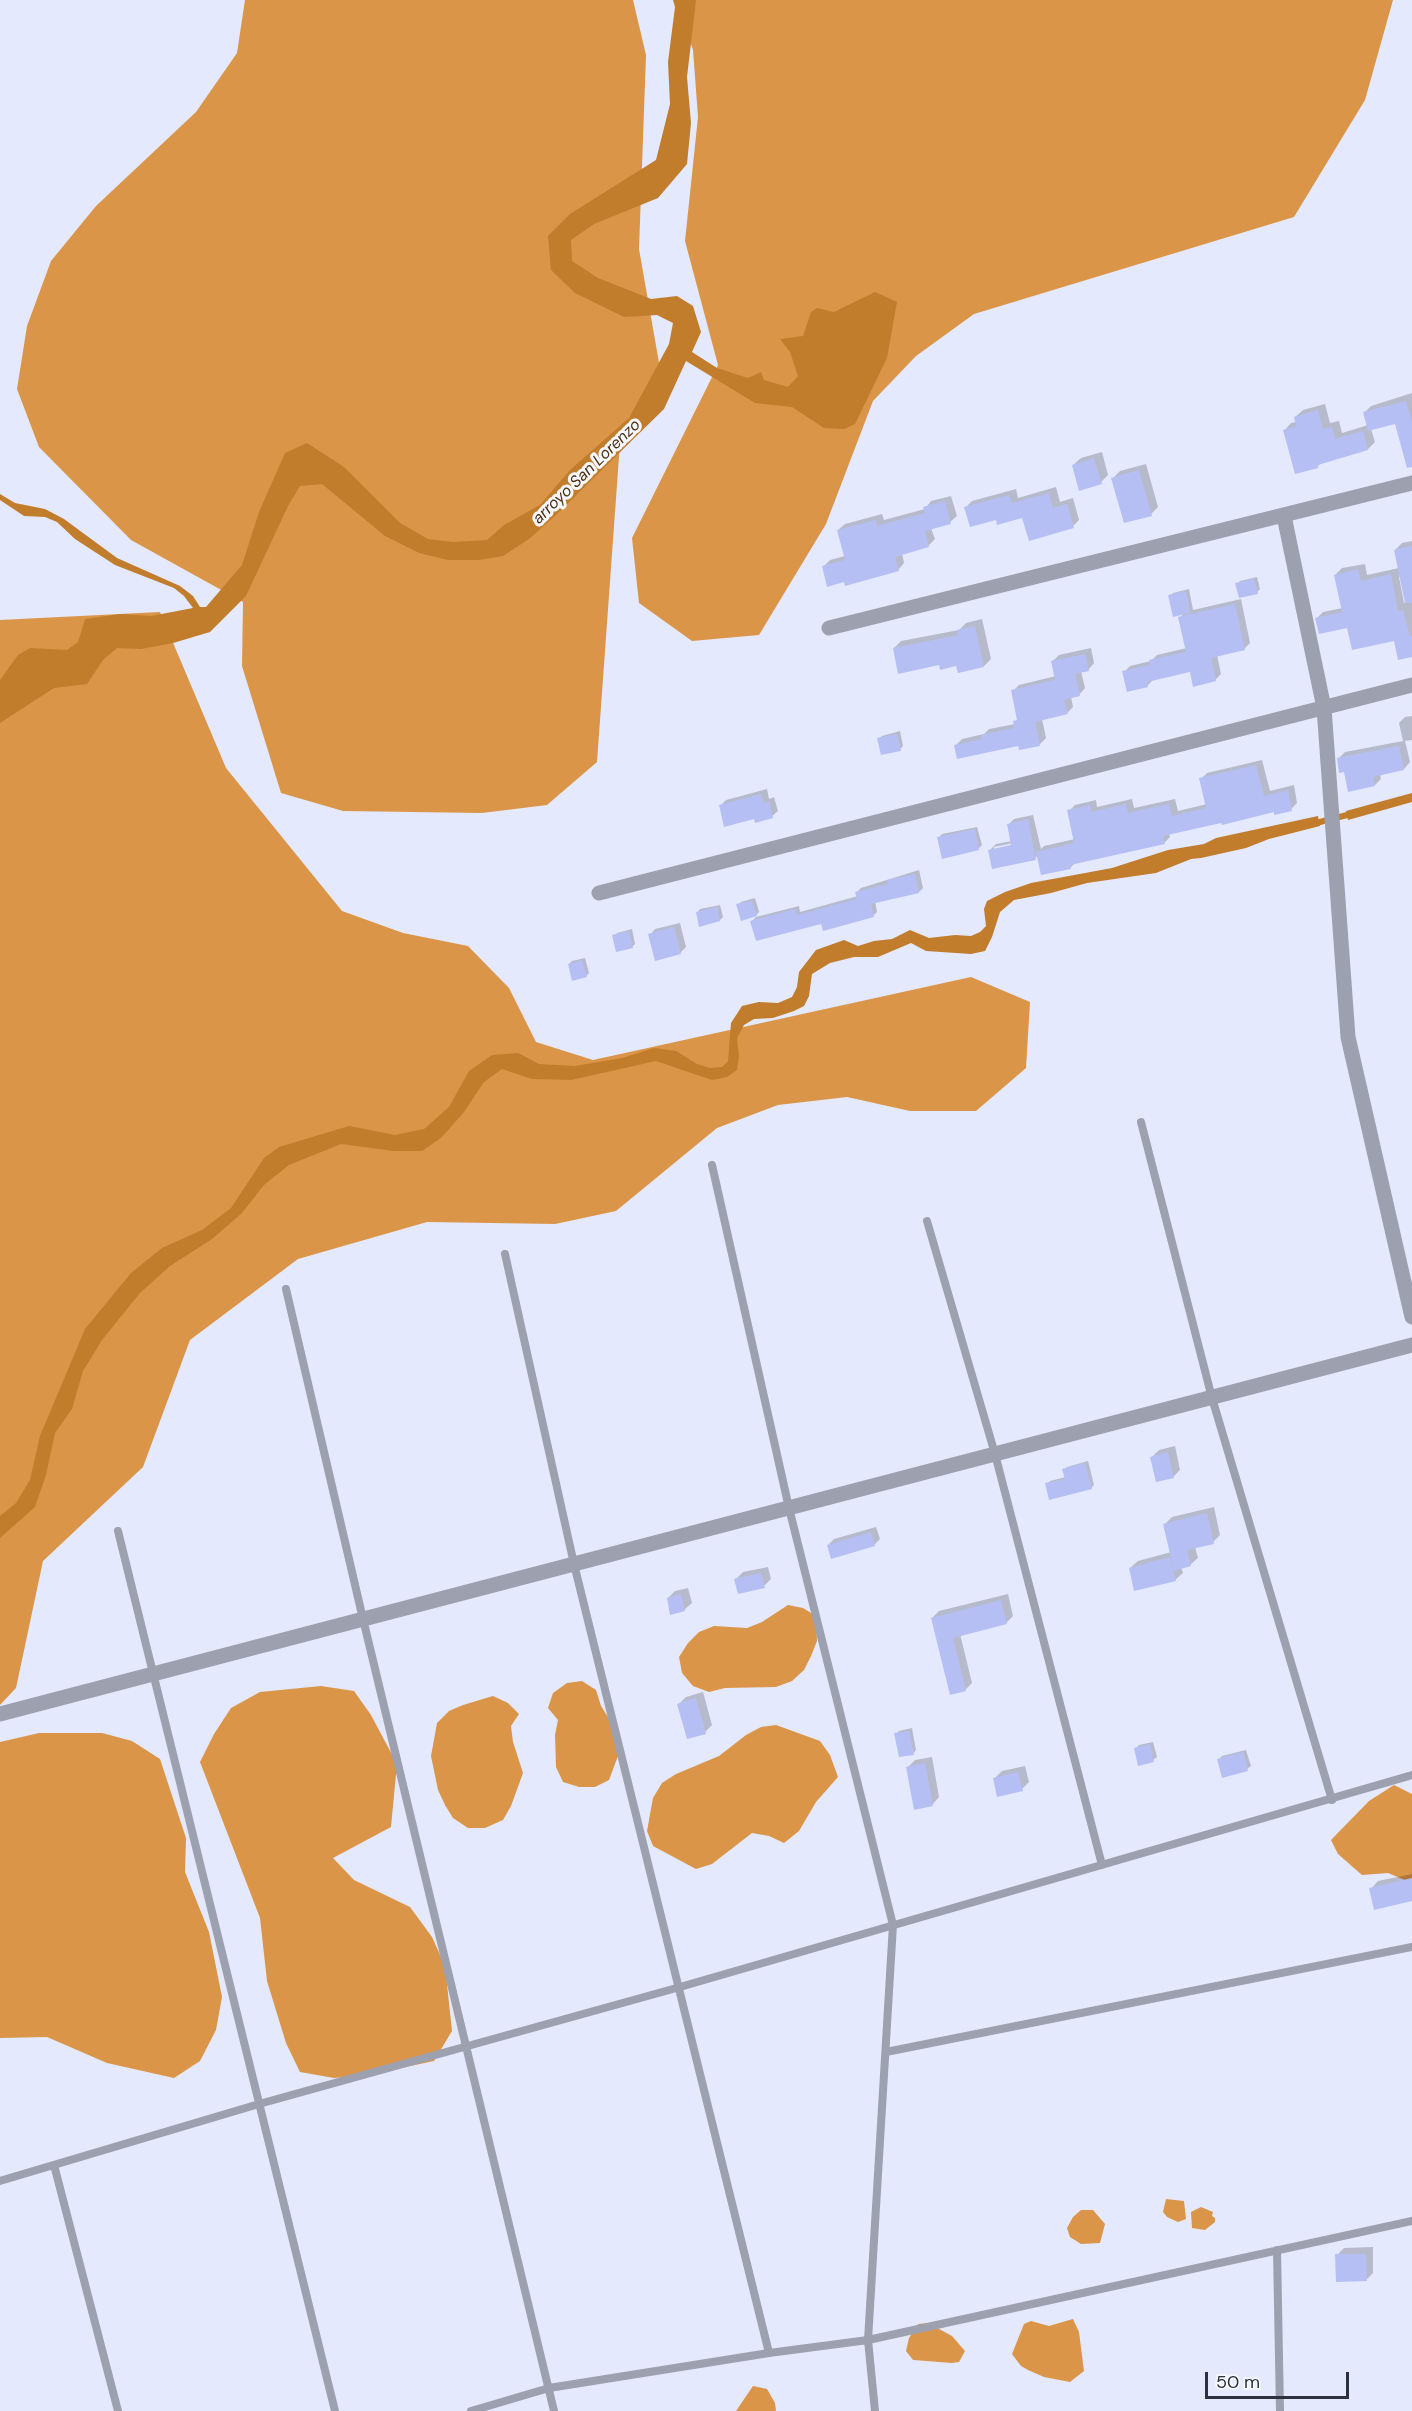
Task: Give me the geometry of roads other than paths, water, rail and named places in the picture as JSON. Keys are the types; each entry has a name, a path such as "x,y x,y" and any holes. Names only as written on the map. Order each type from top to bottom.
{"street":[{"path":"829,628 1412,483"},
{"path":"1284,516 1324,708 1348,1037 1412,1317"},
{"path":"599,893 1412,685"},
{"path":"0,1714 1412,1345"}],"lane":[{"path":"1141,1122 1212,1398 1332,1800"},
{"path":"712,1165 789,1508 893,1925 868,2340 876,2411"},
{"path":"927,1221 995,1454 1102,1865"},
{"path":"505,1254 574,1564 769,2353"},
{"path":"286,1289 554,2411"},
{"path":"118,1531 335,2411"},
{"path":"0,2181 259,2104 680,1987 1412,1775"},
{"path":"886,2052 1412,1947"},
{"path":"54,2165 118,2411"},
{"path":"471,2411 549,2388 769,2353 868,2340 1412,2221"},
{"path":"1277,2250 1281,2411"}],"water":[{"name":"arroyo San Lorenzo","path":"673,0 696,0 687,77 691,123 687,164 658,198 594,224 571,240 572,261 598,278 651,299 677,296 693,306 701,332 692,352 717,368 748,378 761,372 764,380 788,387 798,376 790,352 780,339 803,336 811,312 817,308 834,312 875,292 897,302 887,358 855,424 844,429 824,428 792,407 755,403 686,361 664,409 555,516 529,539 503,556 479,560 448,560 419,553 385,536 322,484 300,486 288,506 246,596 210,632 173,643 141,649 117,648 103,660 87,684 54,688 0,723 0,680 18,655 30,648 67,650 78,642 85,619 121,614 151,616 193,608 174,588 115,565 75,539 57,522 45,517 24,516 0,500 0,494 15,503 45,509 64,519 117,558 180,586 193,596 200,607 206,607 242,565 259,512 285,453 307,443 344,467 400,523 428,539 453,542 487,540 504,525 540,505 570,470 629,418 669,344 673,323 657,315 624,317 575,293 551,270 548,236 570,214 656,160 670,104 668,62 675,7"},
{"path":"1412,793 1412,802 1348,820 1346,811"},
{"path":"1318,816 1320,826 1269,839 1246,848 1191,859 1156,873 1087,883 1014,900 1000,912 985,951 971,954 926,951 911,943 878,957 854,957 830,963 812,974 809,996 804,1006 773,1018 754,1019 744,1025 737,1038 739,1056 737,1070 727,1077 712,1080 656,1061 571,1080 532,1079 502,1069 484,1082 464,1112 441,1138 422,1151 394,1151 341,1144 289,1165 264,1185 242,1213 212,1239 170,1266 140,1293 102,1340 83,1371 72,1409 55,1433 46,1475 35,1507 0,1538 0,1516 16,1503 30,1480 40,1436 85,1329 131,1273 162,1248 202,1230 231,1208 264,1158 279,1147 349,1126 395,1135 424,1129 449,1107 469,1071 492,1055 518,1053 539,1064 575,1066 622,1058 654,1048 676,1051 697,1064 710,1068 722,1067 728,1061 731,1023 742,1006 759,1002 778,1003 792,997 797,987 799,972 816,950 844,940 858,946 892,939 910,930 929,938 971,936 986,926 984,909 987,901 1031,883 1112,868 1168,850 1204,844 1216,838"}],"waterway":[{"path":"1312,824 1355,813"}]}
